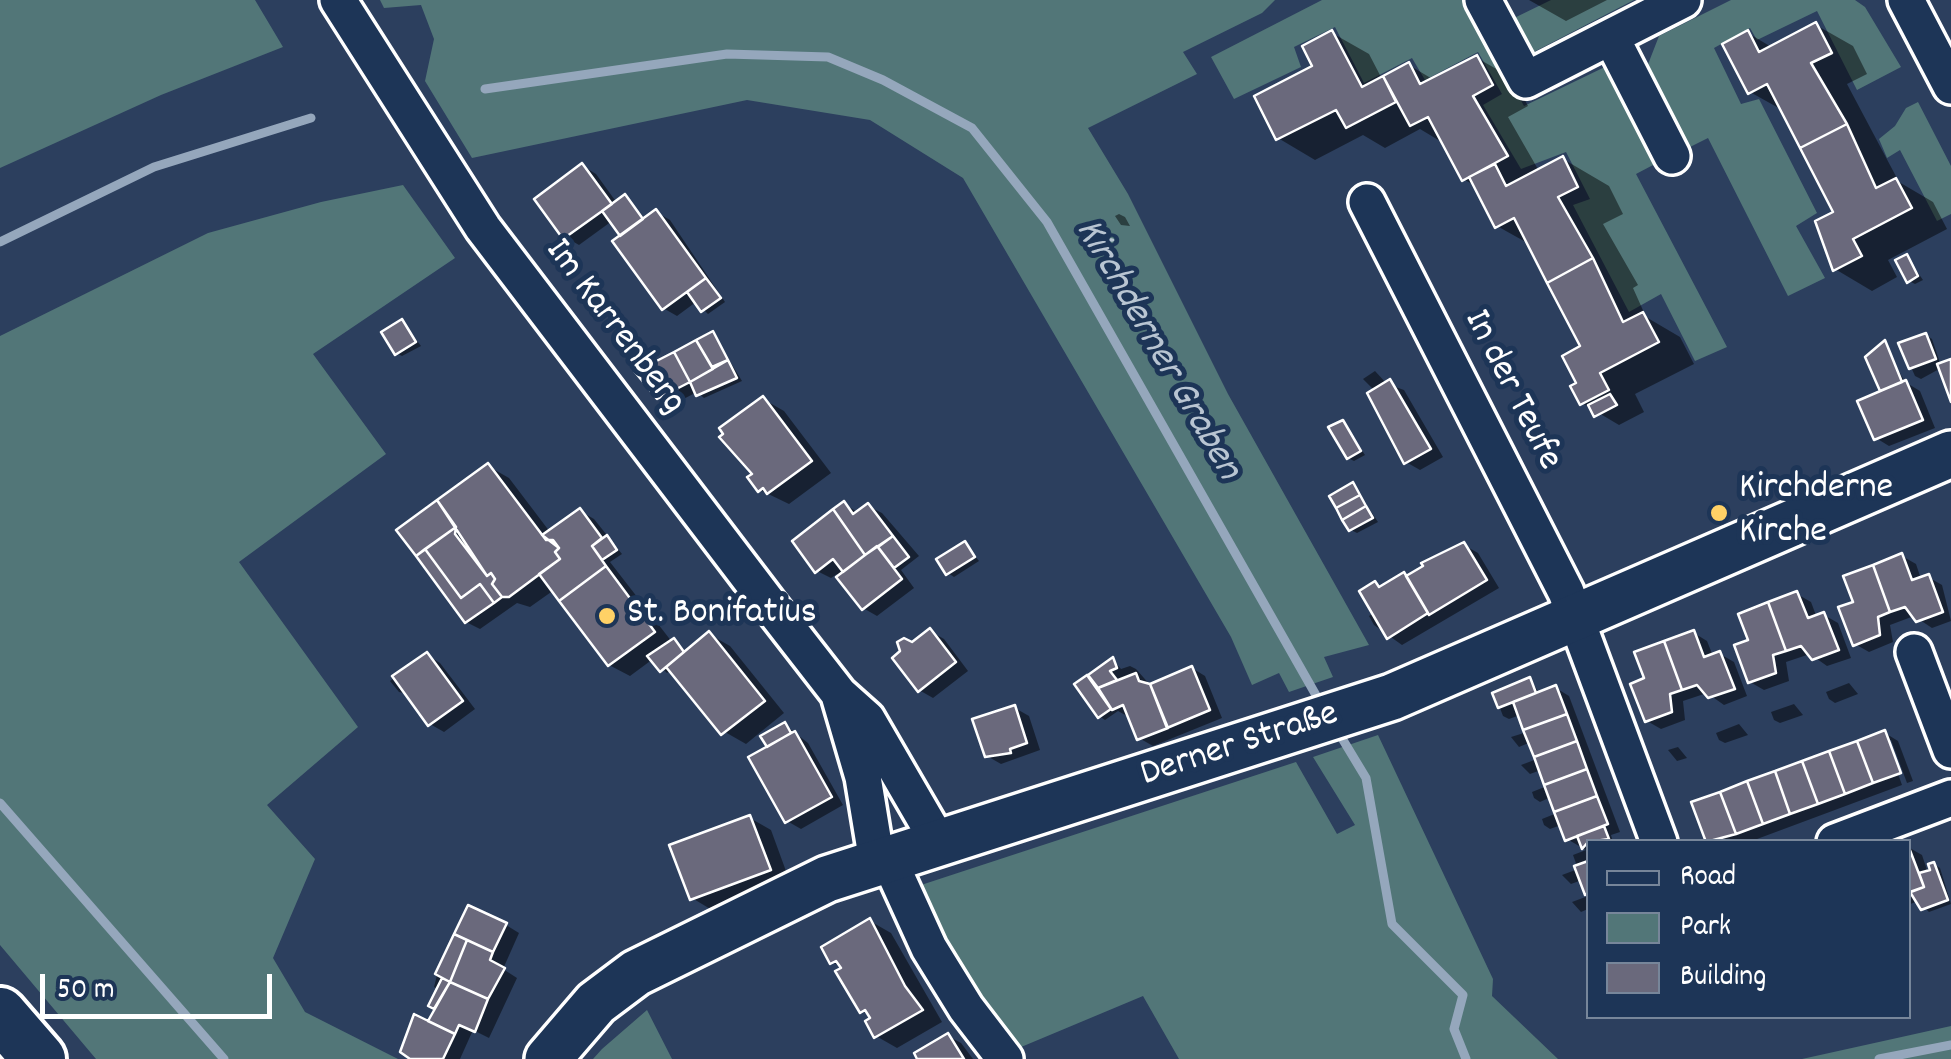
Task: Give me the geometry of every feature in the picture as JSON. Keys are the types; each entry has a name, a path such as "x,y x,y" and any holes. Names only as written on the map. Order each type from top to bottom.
{"highway":[{"path":"0,1014 38,1059"}],"main road":[{"name":"Derner Straße","path":"548,1059 596,1003 636,973 827,878 1356,710 1578,620 1951,454"}],"street":[{"name":"Im Karrenberg","path":"338,0 483,228 839,694 867,719 939,843"},
{"path":"1483,0 1526,80 1683,0"},
{"path":"1906,0 1951,86"},
{"path":"1611,38 1672,156"},
{"name":"In der Teufe","path":"1367,202 1578,620 1659,839"},
{"path":"1914,652 1951,750"},
{"name":"Im Karrenberg","path":"839,694 882,860 966,1008 1005,1059"},
{"path":"1843,839 1951,798"}],"green space":[{"path":"0,0 255,0 283,47 161,95 0,168"},
{"path":"380,0 1275,0 1262,13 1183,52 1197,74 1088,128 1128,194 1228,394 1369,645 1324,657 1333,677 1289,692 1279,673 1252,685 1231,637 963,178 870,120 747,100 472,158 425,81 434,39 421,5 384,8"},
{"path":"1322,0 1466,0 1524,106 1611,64 1655,164 1636,174 1727,347 1695,361 1661,294 1629,312 1573,205 1590,199 1566,152 1521,169 1483,105 1502,94 1478,52 1425,80 1412,58 1364,83 1335,27 1294,47 1301,67 1234,99 1211,57"},
{"path":"1551,0 1634,0 1526,56 1508,21"},
{"path":"1731,0 1855,0 1865,7 1901,67 1857,90 1817,11 1757,40 1750,28 1714,48 1741,104 1759,99 1817,213 1796,226 1825,278 1788,296 1708,138 1684,150 1645,72 1659,36"},
{"path":"1918,102 1951,166 1951,214 1937,221 1900,150 1887,158 1879,139 1895,126 1906,108"},
{"path":"403,185 455,258 313,354 386,454 239,562 358,727 267,805 315,859 273,958 305,1012 398,1059 96,1059 0,945 0,336 208,233 321,202"},
{"path":"1378,735 1493,979 1492,996 1558,1059 1179,1059 1143,996 1014,1050 969,990 915,887 1296,762 1337,834 1355,825 1313,757"},
{"path":"647,1010 672,1059 593,1059 602,1049"},
{"path":"1951,1026 1951,1059 1802,1059 1897,1038"}],"building":[{"path":"1816,22 1832,53 1811,63 1847,124 1800,148 1767,84 1748,94 1722,44 1748,30 1759,52"},
{"path":"1332,30 1362,87 1383,76 1396,102 1346,128 1336,110 1276,140 1254,96 1312,66 1302,46"},
{"path":"1477,55 1493,85 1473,96 1508,156 1462,181 1428,117 1410,126 1383,76 1409,62 1420,84"},
{"path":"1847,124 1876,188 1896,178 1912,208 1853,239 1862,256 1833,271 1815,221 1833,212 1800,148"},
{"path":"1563,156 1578,187 1558,197 1593,258 1547,283 1514,218 1495,228 1469,177 1495,164 1506,186"},
{"path":"582,163 612,204 563,239 534,199"},
{"path":"625,194 643,219 620,236 602,211"},
{"path":"656,209 706,278 662,310 612,241"},
{"path":"1907,254 1918,276 1907,283 1895,260"},
{"path":"1593,258 1623,322 1643,312 1659,342 1600,373 1609,390 1580,405 1570,386 1576,383 1562,356 1580,346 1547,283"},
{"path":"706,278 721,298 701,312 687,292"},
{"path":"402,319 416,342 395,355 381,332"},
{"path":"713,331 728,360 712,367 696,340"},
{"path":"1926,333 1936,359 1909,369 1898,343"},
{"path":"696,340 713,369 690,382 674,352"},
{"path":"1885,340 1902,382 1880,391 1865,357"},
{"path":"674,352 690,382 657,399 635,372"},
{"path":"1951,359 1951,402 1937,364"},
{"path":"728,360 737,378 696,396 690,382"},
{"path":"1390,379 1431,449 1404,464 1367,393"},
{"path":"1906,380 1923,420 1874,440 1857,401"},
{"path":"1610,394 1617,405 1594,417 1588,405"},
{"path":"763,396 812,461 767,494 763,488 758,492 747,477 752,474 719,437 723,434 719,428"},
{"path":"1343,420 1361,451 1347,459 1328,427"},
{"path":"488,463 546,540 553,540 559,548 555,552 560,559 509,597 502,597 492,584 495,579 491,573 487,576 437,500"},
{"path":"1353,482 1360,495 1336,508 1329,496"},
{"path":"1360,495 1366,506 1342,520 1336,508"},
{"path":"437,500 456,527 416,556 396,530"},
{"path":"844,501 853,514 868,503 893,536 865,555 833,509"},
{"path":"1366,506 1373,518 1349,531 1342,520"},
{"path":"580,508 602,538 592,546 606,566 559,601 539,574 560,559 555,552 559,548 542,535"},
{"path":"833,509 865,555 843,572 833,559 815,573 792,541"},
{"path":"456,527 455,534 487,576 491,573 495,579 492,584 502,597 494,603 480,584 461,598 425,549"},
{"path":"607,535 617,550 602,560 592,546"},
{"path":"893,536 909,557 894,568 878,547"},
{"path":"965,541 975,557 946,575 936,559"},
{"path":"1464,542 1487,580 1429,615 1406,576 1423,566 1421,563"},
{"path":"877,546 902,579 862,610 836,577"},
{"path":"425,549 461,598 480,584 494,603 465,623 416,556"},
{"path":"1902,553 1912,580 1929,574 1943,612 1916,622 1905,607 1890,612 1873,565"},
{"path":"1873,565 1890,612 1878,617 1880,635 1853,646 1838,607 1853,602 1843,576"},
{"name":"St. Bonifatius","path":"606,566 655,632 608,666 559,601"},
{"path":"1404,572 1428,613 1387,639 1359,591 1375,581 1379,587"},
{"path":"1797,591 1808,618 1824,612 1839,650 1812,660 1801,646 1786,651 1768,602"},
{"path":"1768,602 1786,651 1773,655 1776,673 1748,683 1734,645 1748,640 1738,614"},
{"path":"930,628 956,662 918,692 892,658 900,651 897,642 904,638 912,642"},
{"path":"1694,630 1704,657 1720,651 1735,689 1708,698 1697,685 1682,690 1664,641"},
{"path":"709,631 765,701 721,735 666,667"},
{"path":"674,638 684,652 660,672 647,656"},
{"path":"1664,641 1682,690 1670,694 1672,712 1645,722 1630,684 1644,678 1634,652"},
{"path":"427,652 463,701 428,726 392,676"},
{"path":"1113,657 1117,668 1110,671 1117,680 1098,688 1088,675"},
{"path":"1192,666 1210,710 1167,728 1150,684"},
{"path":"1136,673 1139,681 1150,684 1168,728 1137,740 1123,705 1112,710 1098,688"},
{"path":"1087,675 1111,709 1098,718 1074,684"},
{"path":"1530,677 1536,693 1498,708 1492,693"},
{"path":"1556,685 1567,714 1523,730 1513,702"},
{"path":"1015,705 1027,743 1010,749 1011,753 985,757 972,719"},
{"path":"1567,714 1577,741 1534,757 1523,730"},
{"path":"785,722 791,733 767,747 760,736"},
{"path":"1885,730 1901,773 1873,783 1857,741"},
{"path":"795,731 832,797 785,823 748,757"},
{"path":"1577,741 1587,769 1544,785 1534,757"},
{"path":"1857,741 1873,783 1845,794 1829,751"},
{"path":"1829,751 1845,794 1818,804 1802,761"},
{"path":"1802,761 1818,804 1790,814 1775,771"},
{"path":"1587,769 1597,796 1554,812 1544,785"},
{"path":"1775,771 1790,814 1763,824 1747,781"},
{"path":"1747,781 1763,824 1736,834 1720,792"},
{"path":"1720,792 1736,834 1705,839 1691,802"},
{"path":"1597,796 1608,824 1565,841 1554,812"},
{"path":"750,815 771,870 690,900 669,845"},
{"path":"1604,826 1609,839 1586,839 1582,849 1577,836"},
{"path":"1911,853 1924,887 1911,892"},
{"path":"1586,862 1585,895 1574,866"},
{"path":"1934,862 1948,900 1921,910 1911,892 1924,887 1919,873 1930,870 1928,864"},
{"path":"468,905 507,923 493,952 454,934"},
{"path":"870,918 905,986 923,1010 874,1038 865,1021 870,1018 865,1010 860,1013 835,971 841,968 836,961 830,964 821,947"},
{"path":"454,934 467,940 450,982 435,974"},
{"path":"467,940 493,952 490,960 505,968 488,999 450,982"},
{"path":"442,978 450,982 434,1009 428,1006"},
{"path":"450,982 488,999 475,1032 459,1025 455,1034 428,1021"},
{"path":"414,1014 455,1034 443,1059 410,1059 400,1052"},
{"path":"948,1033 964,1059 917,1059 914,1053"}],"waterway":[{"name":"Kirchderner Graben","path":"485,89 727,54 828,57 883,80 972,128 1047,222 1321,704"},
{"name":"Kirchderner Graben","path":"0,242 154,167 311,118"},
{"name":"Kirchderner Graben","path":"1337,730 1366,778 1392,924 1463,995 1454,1029 1466,1059"},
{"path":"0,803 224,1059"},
{"name":"Kirchderner Graben","path":"1879,1059 1951,1045"}],"place":[{"name":"Kirchderne Kirche","path":"1719,513"},
{"name":"St. Bonifatius","path":"607,616"}]}
